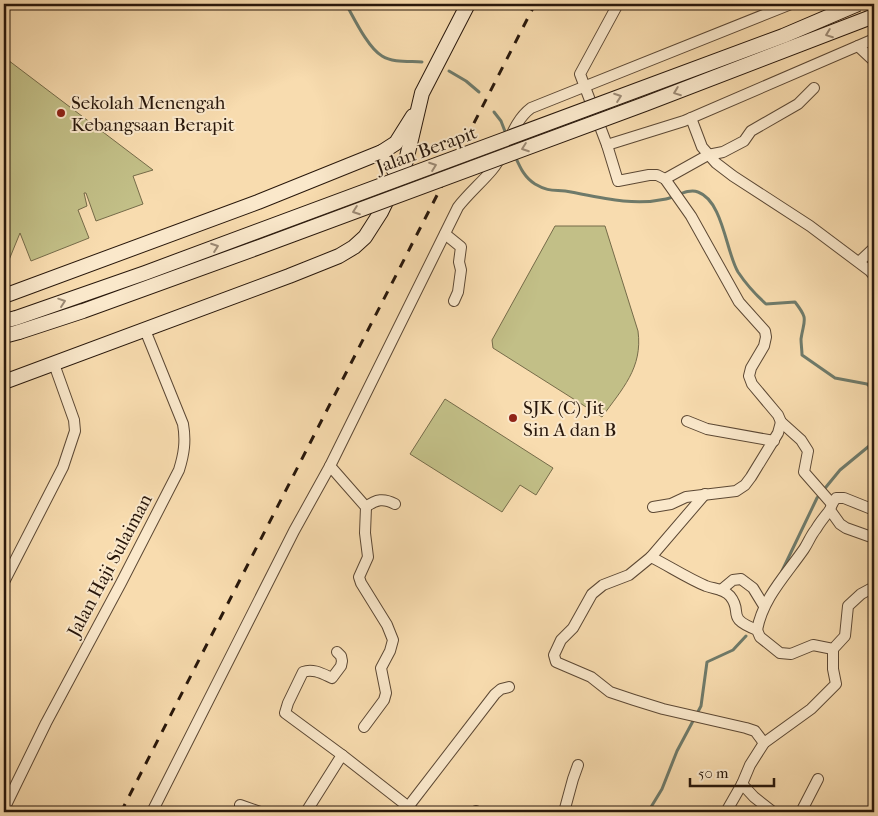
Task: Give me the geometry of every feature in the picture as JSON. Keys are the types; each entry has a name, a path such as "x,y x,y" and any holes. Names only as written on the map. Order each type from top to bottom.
{"main road":[{"path":"4,296 258,202 382,152 396,143 404,132 468,4"},
{"name":"Jalan Berapit","path":"13,324 145,273 783,36 858,4"},
{"path":"4,336 13,324 84,311 645,104 874,16"},
{"path":"4,382 289,276 339,256 354,247 365,237 381,212 406,161 418,106"},
{"path":"382,152 398,176"}],"street":[{"path":"618,4 580,74 607,145 618,181 650,175 657,176 665,180 681,202 691,216 739,302 765,331 764,346 751,368 749,376 752,384 778,414 781,422 801,440 808,451 804,472 830,504 840,524 874,538"},
{"path":"152,812 294,530 330,466 458,207 493,169 522,114 531,108 585,86 792,4"},
{"path":"607,145 691,118 874,39"},
{"path":"858,46 874,61"},
{"path":"665,180 708,155 723,152 744,141 752,131 798,104 814,88"},
{"path":"691,118 700,142 708,155 733,176 810,226 859,262 874,276"},
{"path":"445,234 461,247 459,262 461,270 458,292 454,301"},
{"path":"859,262 874,248"},
{"name":"Jalan Haji Sulaiman","path":"4,809 46,722 179,470 184,452 183,424 145,330"},
{"path":"4,582 63,467 75,431 74,420 54,364"},
{"path":"687,421 706,429 774,441"},
{"path":"653,507 671,504 686,497 736,491 745,485 774,441 781,422"},
{"path":"330,466 366,507 365,533 368,556 359,577 387,625 393,640 390,651 381,668 386,693 384,700 364,727"},
{"path":"705,494 651,556 629,575 603,586 592,594 573,628 561,640 554,655 556,662 592,677 610,692 663,709 746,728 755,731 764,743"},
{"path":"833,649 813,645 792,654 780,653 760,637 757,630 759,618 764,606 804,548 830,504 836,498 844,498 874,510"},
{"path":"366,507 373,501 381,500 395,504"},
{"path":"651,556 706,586 721,590 730,596 740,623 757,630"},
{"path":"721,590 733,580 741,579 752,588 764,606"},
{"path":"726,812 742,784 750,765 764,743 811,709 836,684 833,669 833,649 846,636 848,606 861,594 874,587"},
{"path":"337,652 341,656 342,661 335,675 332,678 315,671 307,670 303,672 285,713 342,755 412,811 495,694 501,689 509,687"},
{"path":"306,812 342,755"},
{"path":"564,812 578,765"},
{"path":"801,812 818,779"},
{"path":"4,782 14,787"},
{"path":"742,784 754,797 773,812"},
{"path":"240,805 260,812"}],"shaded area":[{"path":"4,57 153,170 133,176 143,204 96,221 86,193 84,193 87,206 78,210 89,238 31,261 20,233 9,260 4,255"},
{"path":"555,226 605,226 638,331 639,344 634,367 623,387 602,417 493,348 492,340"},
{"path":"445,399 553,468 536,495 520,485 502,512 410,454"}],"waterway":[{"path":"346,4 362,32 382,56 391,60 422,62"},
{"path":"449,71 466,81 479,92"},
{"path":"494,112 501,121 506,134"},
{"path":"515,156 528,178 540,187 549,190 566,191 606,199 642,202 666,199 690,191 698,192 706,197 713,205 718,216 738,272 748,285 766,304 795,302 804,316 801,339 802,355 835,378 867,384 874,390"},
{"path":"782,571 817,498 840,470 874,442"},
{"path":"648,812 662,789 677,751 701,706 707,662 733,650 746,636"}],"railway":[{"path":"121,812 535,4"}],"place":[{"name":"Sekolah Menengah Kebangsaan Berapit","path":"61,113"},
{"name":"SJK (C) Jit Sin A dan B","path":"513,418"}]}
